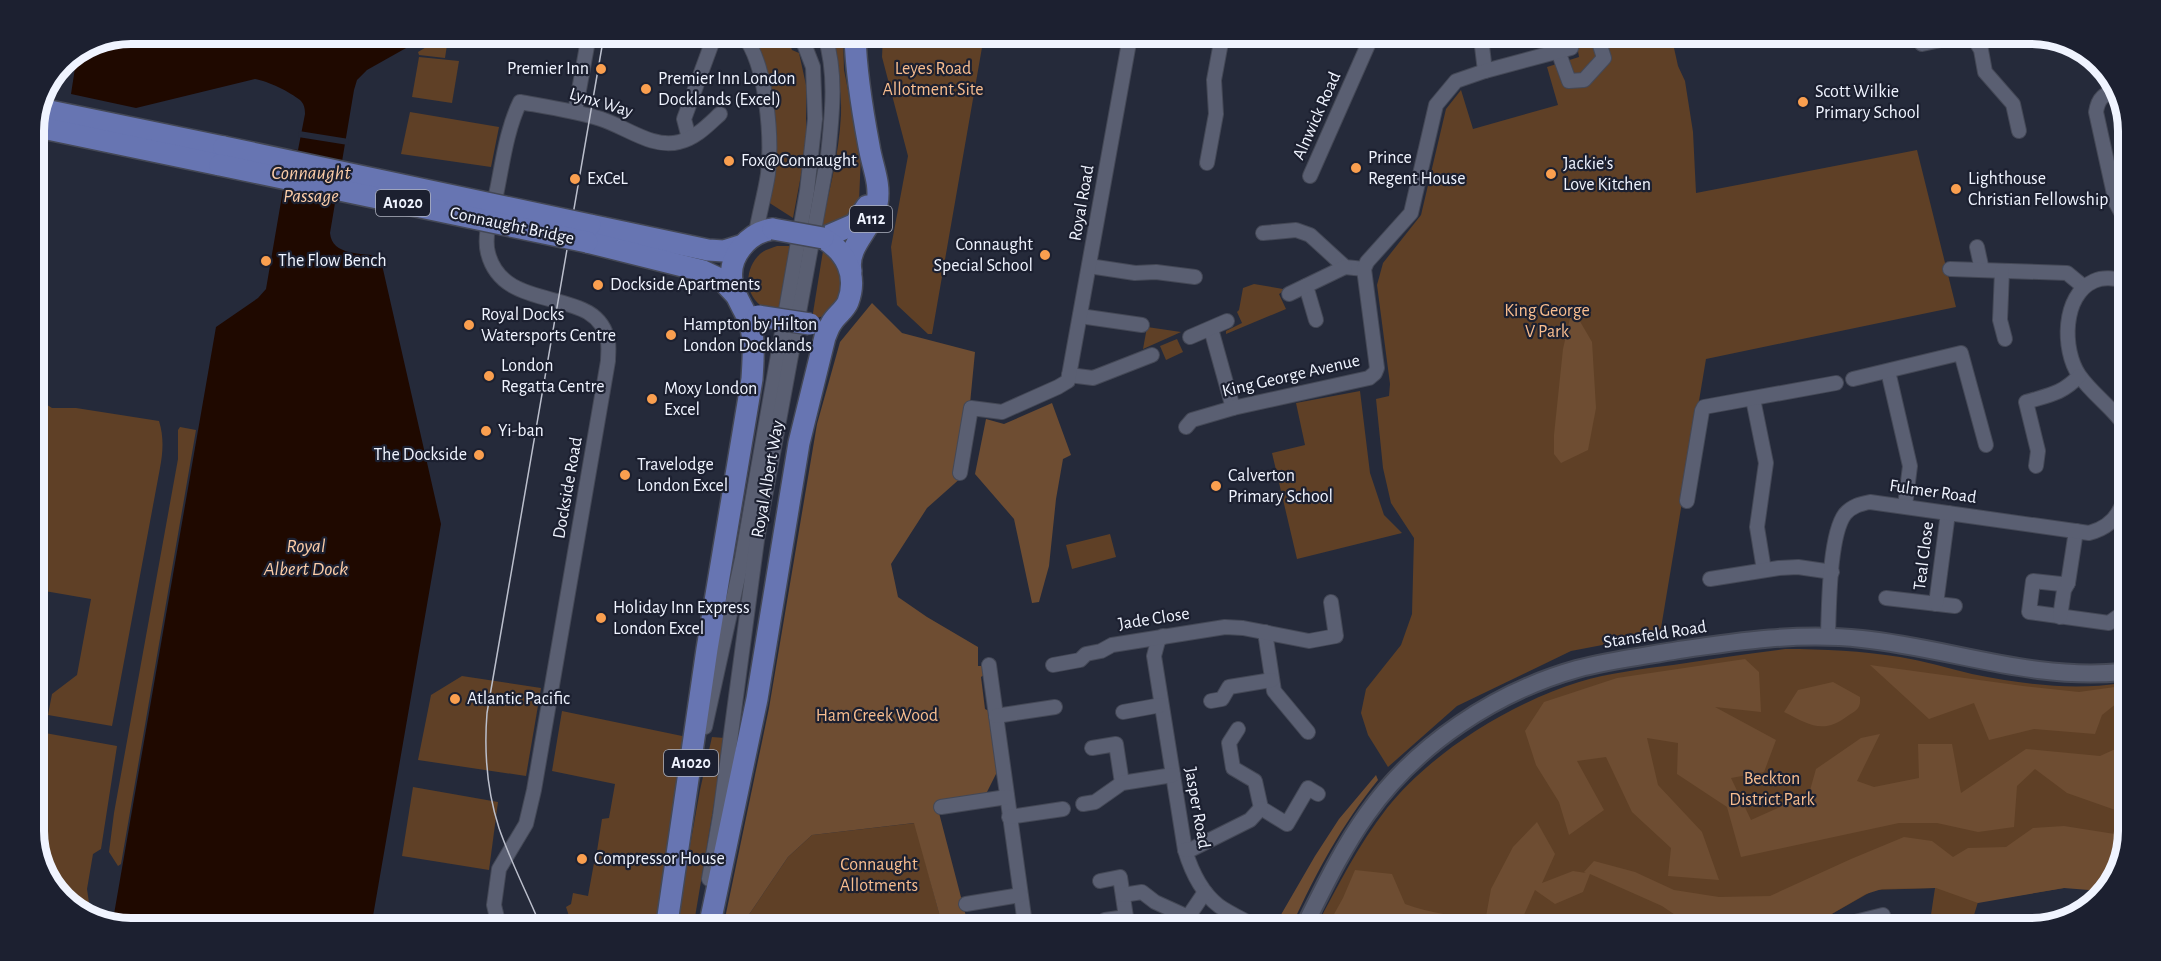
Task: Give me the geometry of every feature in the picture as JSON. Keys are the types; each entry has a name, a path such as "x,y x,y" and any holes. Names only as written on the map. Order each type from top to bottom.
{"main road":[{"name":"A112","path":"823,238 848,228 860,218 870,195 871,160 860,95 856,43"},
{"name":"Connaught Bridge","path":"46,110 589,234 703,271 722,280 745,306"},
{"name":"Connaught Bridge","path":"44,128 589,234 708,250 731,249 757,236"},
{"name":"A112","path":"852,275 850,260 877,207 878,178 871,160"},
{"name":"A1020","path":"745,306 732,280 732,267 736,256 757,236 823,238"},
{"path":"823,238 834,244 847,260 852,275"},
{"name":"A1020","path":"839,314 848,303 852,275"},
{"name":"Royal Albert Way","path":"668,918 707,649 752,379 753,338 745,306"},
{"path":"745,306 810,324 824,322 839,314"},
{"name":"Royal Albert Way","path":"711,918 757,699 799,443 825,337 839,314"}],"street":[{"path":"575,112 588,43"},
{"path":"689,138 684,119 712,43"},
{"path":"750,43 764,91 768,126 768,175 757,236"},
{"name":"Royal Albert Way","path":"675,876 742,559 807,190 815,118 813,67 804,43"},
{"name":"Royal Albert Way","path":"702,918 720,816 757,540 828,155 833,81 826,43"},
{"name":"Royal Road","path":"1069,375 1129,43"},
{"path":"1206,163 1216,114 1214,80 1221,43"},
{"name":"Alnwick Road","path":"1310,176 1369,43"},
{"path":"1482,43 1485,71"},
{"path":"1289,294 1345,267 1364,269 1367,262 1410,213 1436,105 1456,81 1564,49 1569,81 1584,80 1604,58 1599,43"},
{"path":"1922,44 1927,43"},
{"path":"1978,43 1985,72 2013,104 2019,131"},
{"path":"2109,93 2100,100 2096,112 2117,206"},
{"name":"Lynx Way","path":"511,121 520,102 575,112 603,120 661,143 679,142 689,138 703,130 720,114"},
{"name":"Dockside Road","path":"497,918 494,905 499,869 526,824 534,790 608,361 609,342 603,328 594,318 572,304 515,288 497,273 488,253 489,229 511,121"},
{"path":"1263,233 1296,230 1310,235 1345,267"},
{"path":"1977,248 1982,270"},
{"path":"1089,267 1194,277"},
{"name":"King George Avenue","path":"1186,427 1192,420 1233,408 1369,378 1375,373 1377,368 1364,269"},
{"path":"1950,269 2067,273 2084,287"},
{"path":"2001,271 2000,321 2005,339"},
{"path":"2117,280 2108,278 2084,287 2074,301 2067,343 2069,357 2079,376 2117,418"},
{"path":"1306,286 1316,320"},
{"path":"1080,316 1142,325"},
{"path":"1190,338 1227,321"},
{"path":"1211,329 1233,408"},
{"path":"1853,379 1961,353 1986,445"},
{"path":"960,473 971,408 1002,412 1058,387 1068,381 1069,375 1094,378 1152,355"},
{"path":"1888,371 1910,465 1905,506"},
{"path":"2036,466 2038,452 2026,402 2068,388 2079,376"},
{"path":"1687,501 1704,407 1836,383"},
{"path":"1753,399 1766,463 1757,527 1764,570"},
{"path":"2038,452 2052,457"},
{"name":"Fulmer Road","path":"1828,635 1837,532 1840,522 1852,507 1870,502 2090,533 2101,530 2118,515"},
{"name":"Teal Close","path":"1936,604 1948,513"},
{"path":"2060,617 2076,531"},
{"path":"1710,579 1798,567 1832,572"},
{"path":"2068,583 2033,581 2029,612 2109,623 2118,617"},
{"name":"Teal Close","path":"1886,598 1955,606"},
{"name":"Jade Close","path":"1053,665 1080,660 1086,654 1101,651 1112,645 1225,627 1309,641 1336,636 1331,602"},
{"path":"1265,632 1274,691 1308,732"},
{"name":"Stansfeld Road","path":"1308,918 1341,853 1367,813 1390,784 1427,750 1462,723 1487,707 1547,679 1607,662 1712,645 1780,637 1828,635 1896,643 2016,668 2062,674 2091,675 2118,672"},
{"name":"Jasper Road","path":"1163,636 1154,648 1154,656 1185,850 1189,864 1205,892 1220,906 1241,918"},
{"path":"989,665 1024,918"},
{"path":"1211,701 1222,699 1229,687 1272,680"},
{"path":"1123,712 1161,705"},
{"path":"996,716 1055,707"},
{"path":"1238,729 1229,743 1233,768 1256,781 1261,808 1287,824 1308,789 1318,795"},
{"path":"1092,748 1116,744 1122,783"},
{"path":"1083,804 1095,802 1122,783 1173,775"},
{"path":"941,807 1007,797"},
{"path":"1185,850 1192,849 1250,820 1261,808"},
{"path":"1009,818 1063,809"},
{"path":"1100,881 1120,877 1126,917 1119,918"},
{"path":"1123,895 1142,892 1184,918"},
{"path":"1191,918 1205,892"},
{"path":"966,904 1020,895"},
{"path":"1871,918 1883,915"}],"green space":[{"path":"433,43 446,43 445,58 419,55 418,52"},
{"path":"755,43 790,43 792,50 799,53 806,85 806,148 793,218 768,202 764,69"},
{"path":"832,43 843,43 844,70 861,155 859,201 844,223 821,226 831,185 840,129 841,105"},
{"name":"Leyes Road Allotment Site","path":"883,43 983,43 932,334 928,334 897,305 891,247 908,156 882,57"},
{"name":"King George V Park","path":"1577,43 1673,43 1678,66 1685,81 1693,132 1696,193 1917,150 1956,307 1706,359 1660,634 1571,651 1457,706 1388,767 1368,735 1361,713 1366,689 1401,645 1412,614 1414,538 1391,503 1383,468 1376,399 1389,396 1390,384 1377,285 1383,263 1421,215 1446,109 1461,90 1473,129 1558,105 1547,67 1579,57"},
{"path":"419,57 459,61 452,103 412,97"},
{"path":"410,112 499,127 491,167 401,154"},
{"path":"777,246 790,246 778,312 764,308 755,300 748,280 751,266 760,254"},
{"path":"823,251 842,263 847,281 833,314 812,319"},
{"path":"1254,284 1283,289 1284,291 1279,294 1286,309 1226,334 1226,331 1242,323 1237,312 1243,288"},
{"name":"Ham Creek Wood","path":"872,303 902,333 975,352 963,476 927,508 891,564 898,597 978,647 978,666 983,666 985,674 981,677 985,709 989,711 999,768 985,796 938,809 966,918 940,918 914,823 812,835 788,857 748,918 725,918 769,708 817,424 840,342"},
{"path":"1571,314 1578,318 1592,342 1596,408 1588,450 1561,463 1554,454 1554,435 1563,349"},
{"path":"1147,327 1181,332 1143,349"},
{"path":"1177,339 1183,352 1166,360 1160,346"},
{"path":"1360,391 1370,473 1384,515 1402,533 1297,559 1272,453 1305,445 1296,403"},
{"path":"44,403 52,408 76,408 159,421 161,427 161,462 112,726 48,715 52,694 77,675 91,599 44,591"},
{"path":"1052,403 1071,455 1063,459 1049,566 1039,602 1032,603 1014,519 975,474 986,419 1004,424"},
{"path":"180,427 196,430 121,864 118,866 109,852 114,813 178,459 178,430"},
{"path":"1110,534 1116,557 1072,569 1066,545"},
{"name":"Beckton District Park","path":"1785,649 1814,649 1918,660 1990,678 2028,683 2065,686 2118,683 2118,830 2111,864 2106,873 2064,888 1978,902 1973,918 1930,918 1935,888 1874,890 1825,918 1321,918 1358,850 1377,822 1406,787 1427,767 1474,732 1526,703 1579,682 1637,670"},
{"path":"1745,659 1759,672 1761,712 1715,707 1776,740 1764,772 1731,778 1751,820 1809,794 1816,769 1861,738 1880,734 1857,781 1874,787 1919,778 1918,744 1952,744 1961,793 2026,749 2100,756 2118,748 2118,811 2067,793 2035,769 2017,786 2014,827 1978,832 1937,823 1899,823 1741,857 1727,807 1677,774 1678,743 1647,738 1658,785 1702,832 1719,880 1668,876 1671,848 1632,812 1606,757 1577,761 1604,810 1569,835 1559,802 1536,765 1525,731 1544,702 1617,678"},
{"path":"1870,665 2079,692 2118,687 2118,702 2102,715 2095,734 2034,729 1989,740 1974,703 1929,719"},
{"path":"462,676 541,688 526,776 418,760 431,695"},
{"path":"1833,682 1860,697 1858,708 1840,721 1832,725 1817,726 1784,712 1798,690"},
{"path":"562,711 687,737 657,918 570,918 566,907 571,904 573,893 588,896 594,863 598,863 600,852 597,851 602,819 609,818 615,784 552,771"},
{"path":"45,733 117,746 101,849 93,854 87,889 88,907 65,888 58,879 45,847"},
{"path":"712,737 725,738 695,918 677,918"},
{"path":"1376,775 1378,780 1352,814 1330,850 1295,918 1279,918 1315,856 1339,819"},
{"path":"413,787 498,802 489,870 402,856"},
{"path":"1537,822 1555,854 1542,883 1573,871 1586,873 1584,872 1594,861 1635,872 1674,890 1719,897 1770,896 1904,837 1932,841 1953,857 1968,848 2006,847 2033,828 2064,826 2117,834 2111,864 2094,890 2064,888 1978,903 1936,888 1882,889 1866,894 1825,918 1680,918 1662,906 1590,874 1583,892 1555,904 1535,890 1524,918 1486,918 1491,889 1513,847"},
{"name":"Connaught Allotments","path":"915,823 940,918 748,918 788,857 812,835"},
{"path":"1355,870 1392,874 1405,904 1465,918 1332,918"}],"water":[{"name":"Royal Albert Dock","path":"131,43 415,43 367,70 357,80 330,233 336,246 342,250 380,256 441,524 373,918 131,918 114,916 216,327 258,298 266,289 290,149 298,150 305,114 303,105 296,97 272,84 255,79 136,108 71,94 76,63 97,50 114,45"}],"pier":[{"path":"299,131 349,139 348,145 298,137"}],"tram line":[{"path":"537,918 508,852 495,814 487,771 487,713 603,43"}],"place":[{"name":"Premier Inn","path":"601,69"},
{"name":"Premier Inn London Docklands (Excel)","path":"646,89"},
{"name":"Scott Wilkie Primary School","path":"1803,102"},
{"name":"Fox@Connaught","path":"729,161"},
{"name":"Prince Regent House","path":"1356,168"},
{"name":"Jackie's Love Kitchen","path":"1551,174"},
{"name":"ExCeL","path":"575,179"},
{"name":"Lighthouse Christian Fellowship","path":"1956,189"},
{"name":"Connaught Special School","path":"1045,255"},
{"name":"The Flow Bench","path":"266,261"},
{"name":"Dockside Apartments","path":"598,285"},
{"name":"Royal Docks Watersports Centre","path":"469,325"},
{"name":"Hampton by Hilton London Docklands","path":"671,335"},
{"name":"London Regatta Centre","path":"489,376"},
{"name":"Moxy London Excel","path":"652,399"},
{"name":"Yi-ban","path":"486,431"},
{"name":"The Dockside","path":"479,455"},
{"name":"Travelodge London Excel","path":"625,475"},
{"name":"Calverton Primary School","path":"1216,486"},
{"name":"Holiday Inn Express London Excel","path":"601,618"},
{"name":"Atlantic Pacific","path":"455,699"},
{"name":"Compressor House","path":"582,859"}],"water label":[{"name":"Connaught Passage","path":"311,184"}]}
